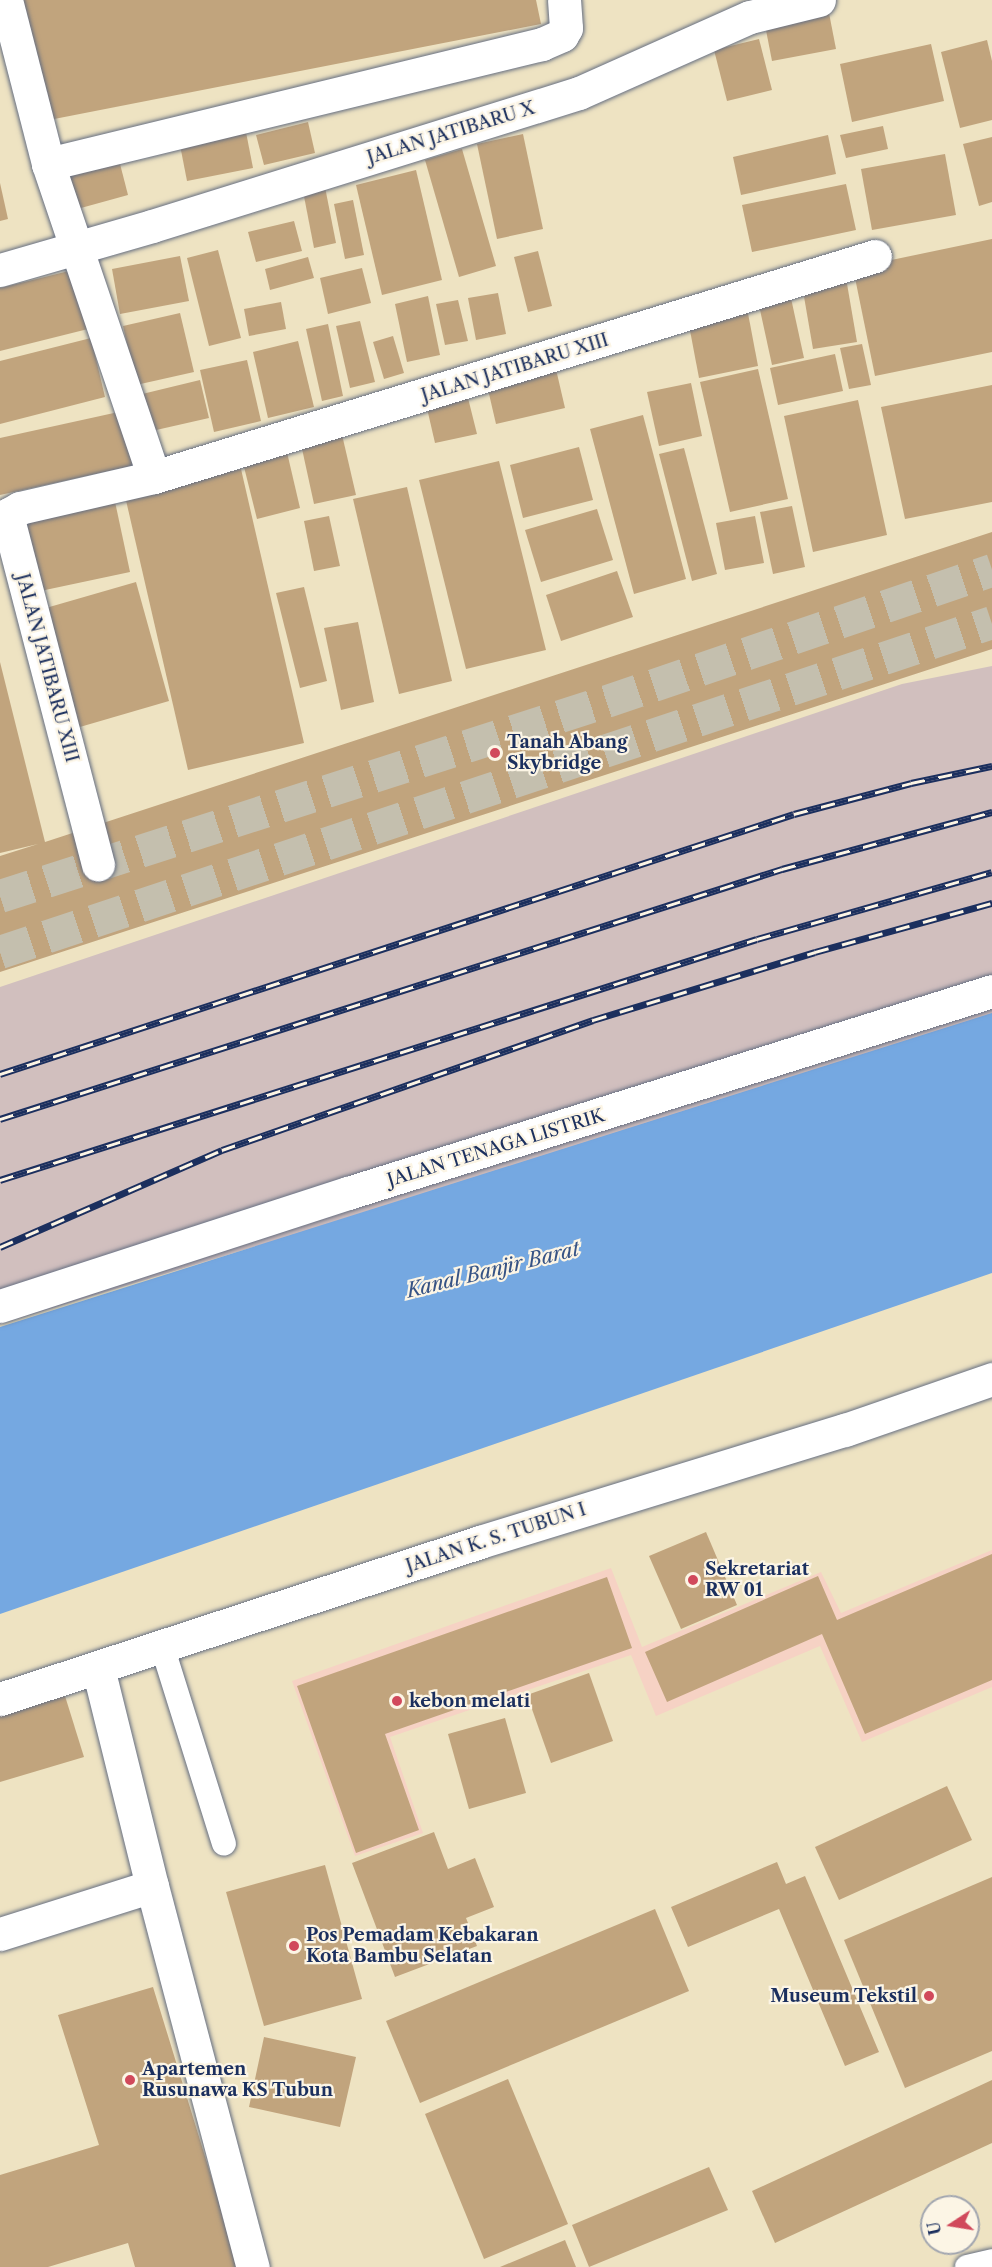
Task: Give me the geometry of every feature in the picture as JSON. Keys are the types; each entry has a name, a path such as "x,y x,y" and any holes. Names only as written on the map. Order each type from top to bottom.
{"street":[{"path":"6,0 48,164 154,477"},
{"path":"48,164 543,44 562,35 566,28 564,0"},
{"name":"JALAN JATIBARU X","path":"0,270 152,226 579,93 750,17 819,0"},
{"name":"JALAN JATIBARU XIII","path":"98,864 8,519 13,510 154,477 875,256"},
{"name":"JALAN TENAGA LISTRIK","path":"0,1306 359,1190 992,991"},
{"name":"JALAN K. S. TUBUN I","path":"0,1699 480,1542 844,1430 992,1379"},
{"path":"98,1668 152,1886 253,2267"},
{"path":"0,1934 152,1886"}],"lane":[{"path":"162,1646 224,1844"},
{"path":"967,2267 992,2261"}],"shaded area":[{"path":"992,666 992,1023 0,1324 0,987 902,684"},
{"name":"kebon melati","path":"992,1550 992,1687 862,1742 820,1646 656,1716 631,1655 390,1737 423,1833 355,1856 292,1681 611,1568 642,1647 821,1572 841,1613"}],"water":[{"name":"Kanal Banjir Barat","path":"992,1013 992,1273 0,1614 0,1327"}],"building":[{"path":"20,0 536,0 541,24 44,121"},
{"path":"829,13 836,49 772,61 765,25"},
{"path":"759,39 772,90 727,101 714,50"},
{"path":"987,40 992,61 992,120 960,128 941,52"},
{"path":"931,44 944,101 852,122 840,64"},
{"path":"308,122 315,153 264,165 256,135"},
{"path":"883,126 888,149 846,158 840,135"},
{"path":"245,127 253,168 187,181 179,140"},
{"path":"523,134 543,229 497,239 477,144"},
{"path":"828,135 836,174 741,195 733,157"},
{"path":"992,137 992,202 979,206 963,144"},
{"path":"462,149 496,266 459,277 425,160"},
{"path":"945,154 956,215 872,230 861,169"},
{"path":"119,160 128,195 70,211 61,176"},
{"path":"416,170 442,280 382,295 356,185"},
{"path":"324,182 336,243 314,248 302,186"},
{"path":"0,183 8,219 0,221"},
{"path":"846,184 856,230 752,252 742,205"},
{"path":"353,200 364,255 345,259 334,204"},
{"path":"294,221 302,251 256,262 248,232"},
{"path":"992,239 992,352 875,376 853,268"},
{"path":"218,250 241,338 209,346 187,258"},
{"path":"538,251 552,306 528,312 514,257"},
{"path":"180,256 189,301 120,314 112,269"},
{"path":"308,257 314,278 270,290 265,269"},
{"path":"362,268 371,303 328,314 320,278"},
{"path":"73,270 88,329 0,351 0,288"},
{"path":"846,278 857,342 813,349 802,285"},
{"path":"789,289 804,358 772,365 757,296"},
{"path":"498,293 506,334 476,340 468,298"},
{"path":"428,296 440,355 407,362 395,304"},
{"path":"458,300 468,341 445,345 436,304"},
{"path":"281,302 286,329 249,336 244,309"},
{"path":"747,308 758,366 699,378 688,320"},
{"path":"180,313 194,372 136,385 123,326"},
{"path":"360,321 375,382 350,388 336,326"},
{"path":"328,324 343,396 322,401 306,329"},
{"path":"393,336 404,373 384,379 373,342"},
{"path":"91,338 105,397 0,424 0,361"},
{"path":"298,341 314,407 268,418 253,352"},
{"path":"862,344 871,385 849,389 840,348"},
{"path":"835,354 843,391 778,405 770,368"},
{"path":"247,360 261,421 214,432 200,370"},
{"path":"555,365 565,408 496,424 486,381"},
{"path":"758,369 788,499 730,512 700,382"},
{"path":"200,380 209,418 143,433 134,396"},
{"path":"691,383 702,436 659,446 647,392"},
{"path":"992,385 992,502 905,519 881,407"},
{"path":"467,394 477,434 435,443 426,404"},
{"path":"858,400 887,535 813,552 784,416"},
{"path":"123,411 136,465 0,495 0,438"},
{"path":"643,415 686,579 634,594 590,429"},
{"path":"340,426 356,495 314,504 299,435"},
{"path":"579,447 593,500 523,518 510,465"},
{"path":"286,448 300,508 257,519 242,459"},
{"path":"684,448 717,574 692,581 659,454"},
{"path":"499,461 546,650 466,669 419,480"},
{"path":"241,469 304,743 188,770 125,496"},
{"path":"407,487 452,681 399,694 353,499"},
{"path":"114,497 130,572 31,593 15,518"},
{"path":"792,506 805,567 773,574 760,512"},
{"path":"597,509 613,560 541,582 525,530"},
{"path":"329,516 340,566 314,571 304,521"},
{"path":"755,516 764,563 725,570 716,523"},
{"name":"Tanah Abang Skybridge","path":"992,532 992,649 0,972 0,856 38,844 0,853 0,662 45,842"},
{"path":"617,571 633,617 561,641 546,595"},
{"path":"136,582 169,701 73,729 39,610"},
{"path":"304,587 327,681 300,688 276,593"},
{"path":"358,622 374,702 341,710 324,628"},
{"name":"Sekretariat RW 01","path":"706,1532 737,1605 681,1629 649,1556"},
{"path":"992,1554 992,1680 865,1734 822,1634 667,1702 645,1652 818,1576 837,1620"},
{"path":"607,1577 632,1648 385,1734 419,1830 356,1853 297,1686"},
{"path":"589,1673 613,1741 551,1763 527,1695"},
{"path":"65,1696 84,1757 0,1782 0,1716"},
{"path":"505,1718 526,1793 469,1809 448,1734"},
{"path":"947,1786 972,1840 839,1900 815,1847"},
{"path":"434,1832 448,1869 475,1858 494,1907 466,1918 477,1946 395,1977 352,1863"},
{"path":"777,1862 786,1884 805,1876 879,2052 845,2066 779,1909 688,1947 671,1907"},
{"name":"Pos Pemadam Kebakaran Kota Bambu Selatan","path":"325,1865 362,1999 264,2026 226,1892"},
{"name":"Museum Tekstil","path":"992,1877 992,2051 905,2088 844,1940"},
{"path":"655,1909 689,1991 420,2103 386,2021"},
{"name":"Apartemen Rusunawa KS Tubun","path":"153,1987 239,2267 135,2267 128,2243 48,2267 0,2267 0,2175 99,2145 58,2015"},
{"path":"264,2037 356,2057 340,2127 249,2107"},
{"path":"508,2079 568,2224 484,2259 425,2114"},
{"path":"992,2080 992,2143 775,2243 752,2191"},
{"path":"709,2167 728,2210 589,2267 572,2225"},
{"path":"565,2240 576,2267 500,2267"}],"tunnel":[{"path":"0,896 607,701 992,570"},
{"path":"0,952 992,622"}],"railway":[{"path":"0,1074 794,814 911,783 992,766"},
{"path":"0,1119 782,869 992,812"},
{"path":"0,1180 757,939 992,872"},
{"path":"0,1247 222,1150 593,1020 815,952 992,903"}],"place":[{"name":"Tanah Abang Skybridge","path":"495,753"},
{"name":"Sekretariat RW 01","path":"693,1580"},
{"name":"kebon melati","path":"397,1701"},
{"name":"Pos Pemadam Kebakaran Kota Bambu Selatan","path":"294,1946"},
{"name":"Museum Tekstil","path":"929,1996"},
{"name":"Apartemen Rusunawa KS Tubun","path":"130,2080"}]}
